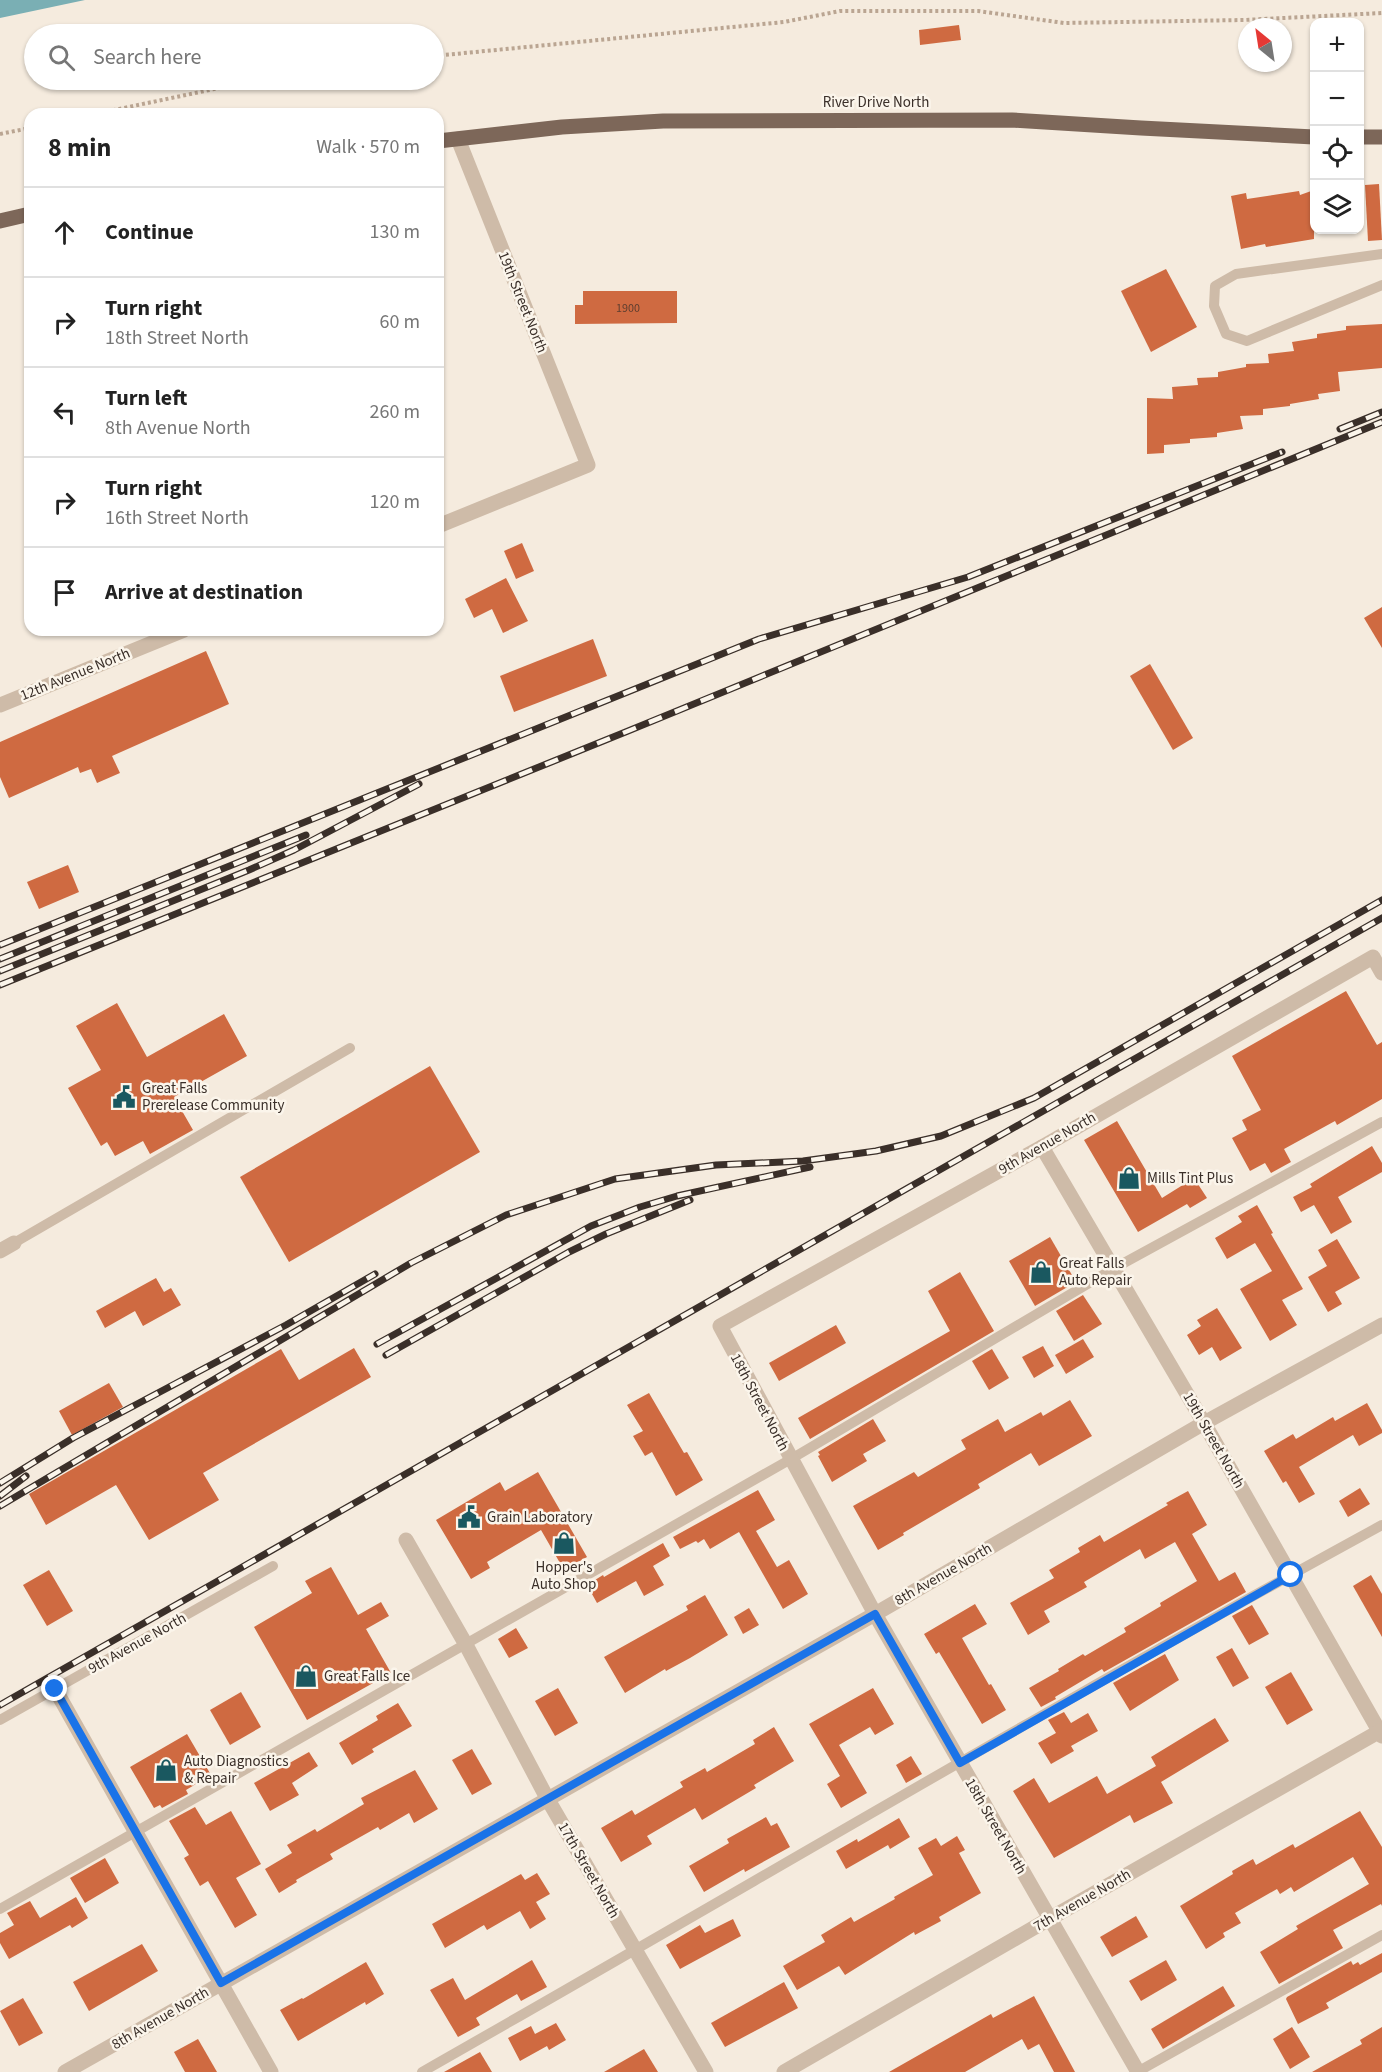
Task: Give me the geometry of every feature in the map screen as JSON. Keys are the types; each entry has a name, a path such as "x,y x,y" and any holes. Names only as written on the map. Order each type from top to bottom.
{"main road":[{"name":"River Drive North","path":"444,140 562,127 663,121 1000,120 1310,136"},
{"path":"1364,137 1382,137"},
{"path":"0,221 24,215"}],"street":[{"name":"19th Street North","path":"444,524 588,465 458,139"},
{"name":"12th Avenue North","path":"0,705 169,636"},
{"name":"9th Avenue North","path":"720,1326 1042,1147 1373,957 1382,973"},
{"name":"19th Street North","path":"1042,1147 1381,1732"},
{"path":"0,1251 14,1243"},
{"name":"8th Avenue North","path":"65,2072 875,1614 1204,1423 1382,1325"},
{"name":"18th Street North","path":"720,1326 875,1614 1137,2072"},
{"name":"17th Street North","path":"406,1540 465,1643 547,1798 706,2072"},
{"path":"55,1689 271,2072"},
{"name":"7th Avenue North","path":"784,2072 1049,1918 1381,1732"}],"lane":[{"path":"1382,254 1236,274 1215,286 1214,306 1226,334 1246,341 1382,285"},
{"path":"14,1243 350,1048"},
{"path":"0,1909 790,1459 1113,1269 1382,1122"},
{"path":"422,2072 960,1763 1382,1525"},
{"name":"9th Avenue North","path":"0,1720 273,1566"},
{"path":"1137,2072 1382,1935"}],"path":[{"path":"444,55 784,22 840,11 978,11 1064,23 1244,21 1382,13"},
{"path":"124,108 210,90"},
{"path":"0,134 24,129"}],"water":[{"path":"0,0 85,0 0,18"}],"building":[{"path":"959,25 961,40 920,45 919,30"},
{"path":"1379,184 1382,240 1368,241 1365,185"},
{"path":"1299,191 1300,195 1310,191 1310,234 1314,234 1314,239 1241,249 1231,196 1246,193 1247,199"},
{"path":"1166,269 1197,327 1151,352 1121,291"},
{"path":"583,291 677,291 677,323 575,324 575,305 583,305"},
{"path":"1382,324 1382,368 1338,372 1340,391 1318,394 1319,399 1290,404 1290,406 1263,409 1263,415 1240,416 1243,429 1217,433 1217,437 1190,439 1190,443 1164,445 1164,453 1147,454 1147,398 1173,399 1172,387 1198,385 1197,378 1218,377 1218,372 1246,367 1246,364 1269,363 1268,354 1294,351 1292,342 1317,338 1317,334 1346,330 1346,326"},
{"path":"522,543 534,571 516,579 504,551"},
{"path":"506,578 528,621 503,633 492,609 474,618 465,599"},
{"path":"1382,607 1382,648 1364,618"},
{"path":"593,639 607,676 514,712 500,676"},
{"path":"206,651 229,704 112,756 120,773 97,783 91,769 80,773 78,767 9,798 0,777 0,742"},
{"path":"1150,664 1193,738 1173,750 1130,676"},
{"path":"68,865 79,892 39,909 27,882"},
{"path":"1346,991 1377,1045 1382,1042 1382,1099 1337,1125 1335,1121 1284,1149 1291,1162 1271,1173 1265,1163 1250,1171 1232,1138 1247,1130 1242,1120 1261,1110 1232,1056"},
{"path":"117,1003 147,1057 224,1014 247,1056 174,1097 193,1130 150,1154 143,1141 115,1156 107,1142 101,1146 68,1088 101,1070 76,1026"},
{"path":"430,1066 480,1152 289,1262 240,1177"},
{"path":"1117,1121 1162,1198 1194,1178 1207,1198 1190,1208 1187,1204 1138,1232 1084,1140"},
{"path":"1372,1146 1382,1163 1382,1172 1338,1197 1352,1222 1331,1234 1314,1205 1301,1212 1293,1197 1312,1187 1310,1184"},
{"path":"1257,1205 1303,1289 1282,1300 1297,1325 1270,1341 1240,1289 1272,1271 1255,1243 1227,1259 1215,1238 1242,1222 1238,1216"},
{"path":"1050,1237 1076,1282 1035,1306 1009,1261"},
{"path":"1337,1239 1360,1278 1335,1292 1342,1304 1328,1312 1308,1277 1327,1266 1318,1250"},
{"path":"960,1272 994,1331 810,1439 798,1418 950,1331 928,1291"},
{"path":"156,1278 164,1292 171,1288 181,1305 143,1326 135,1311 105,1328 96,1311"},
{"path":"1083,1295 1102,1324 1074,1341 1056,1311"},
{"path":"1217,1308 1242,1348 1220,1361 1212,1347 1199,1355 1187,1335 1201,1326 1197,1320"},
{"path":"836,1325 846,1343 779,1381 769,1363"},
{"path":"1083,1339 1094,1357 1066,1374 1055,1355"},
{"path":"1043,1346 1054,1366 1034,1378 1022,1357"},
{"path":"354,1348 371,1377 203,1473 219,1500 149,1540 116,1485 46,1525 29,1494 281,1349 299,1380"},
{"path":"992,1349 1009,1378 989,1390 972,1361"},
{"path":"109,1383 123,1407 72,1435 59,1411"},
{"path":"649,1393 684,1453 687,1452 703,1480 676,1496 652,1452 645,1456 633,1436 643,1431 627,1405"},
{"path":"1070,1400 1092,1436 1039,1466 1031,1453 978,1484 980,1488 878,1550 853,1506 914,1472 918,1477 966,1449 961,1440 998,1419 1005,1432 1041,1412 1043,1416"},
{"path":"1367,1403 1382,1433 1359,1446 1353,1435 1299,1467 1315,1494 1299,1503 1286,1481 1283,1483 1264,1451 1293,1434 1296,1439 1333,1417 1335,1421"},
{"path":"873,1419 886,1441 863,1454 867,1461 832,1482 818,1452"},
{"path":"538,1472 587,1557 564,1570 541,1530 487,1562 490,1568 471,1579 436,1520 500,1482 505,1491"},
{"path":"1360,1488 1370,1504 1348,1517 1339,1501"},
{"path":"758,1490 775,1520 756,1531 777,1567 789,1560 808,1594 783,1609 739,1532 710,1549 704,1539 680,1549 673,1537"},
{"path":"1188,1491 1207,1525 1192,1534 1219,1581 1235,1572 1246,1592 1104,1672 1102,1669 1041,1707 1029,1688 1083,1654 1085,1656 1126,1632 1124,1628 1197,1581 1175,1542 1145,1559 1140,1549 1084,1582 1087,1587 1044,1611 1050,1622 1028,1635 1010,1603 1054,1578 1049,1570 1080,1552 1078,1548 1100,1535 1104,1542"},
{"path":"663,1543 670,1556 653,1566 664,1585 644,1596 636,1581 597,1603 587,1585"},
{"path":"331,1567 358,1615 381,1602 389,1616 366,1629 391,1673 307,1720 254,1627 312,1593 305,1581"},
{"path":"49,1570 73,1611 47,1626 23,1585"},
{"path":"1371,1575 1382,1594 1382,1637 1353,1586"},
{"path":"705,1595 728,1635 625,1693 604,1657 688,1610 686,1606"},
{"path":"975,1604 987,1624 962,1638 1006,1710 982,1724 939,1652 936,1654 924,1634"},
{"path":"1252,1605 1269,1634 1249,1645 1232,1616"},
{"path":"749,1608 759,1625 743,1634 734,1617"},
{"path":"516,1628 528,1648 509,1658 498,1639"},
{"path":"1232,1648 1249,1678 1233,1687 1216,1657"},
{"path":"1165,1654 1179,1680 1130,1711 1113,1683"},
{"path":"1291,1672 1313,1710 1287,1725 1265,1687"},
{"path":"558,1688 578,1723 555,1736 535,1701"},
{"path":"873,1688 894,1724 875,1735 870,1727 839,1745 867,1793 841,1808 827,1784 840,1776 809,1724"},
{"path":"241,1692 261,1727 230,1745 210,1710"},
{"path":"398,1703 412,1726 372,1749 374,1752 352,1765 339,1743 378,1720 376,1716"},
{"path":"1064,1712 1071,1723 1088,1713 1098,1731 1071,1746 1074,1751 1051,1764 1038,1743 1056,1733 1048,1720"},
{"path":"1215,1718 1229,1741 1161,1782 1173,1803 1134,1823 1130,1815 1054,1858 1013,1791 1034,1778 1049,1803 1097,1776 1107,1794 1156,1766 1151,1757"},
{"path":"774,1727 794,1761 754,1785 756,1788 702,1820 695,1808 647,1836 652,1844 621,1862 601,1828 632,1810 635,1815 683,1787 680,1782 705,1768 707,1772 755,1744 753,1740"},
{"path":"187,1734 211,1775 186,1790 188,1794 162,1808 160,1805 154,1808 130,1767"},
{"path":"472,1749 492,1784 472,1795 452,1760"},
{"path":"309,1752 318,1766 292,1783 299,1795 270,1811 254,1783"},
{"path":"911,1756 922,1774 906,1783 896,1765"},
{"path":"415,1770 438,1809 414,1823 409,1813 380,1830 378,1827 330,1854 333,1859 296,1880 297,1882 279,1893 265,1869 292,1853 287,1845 315,1829 317,1832 364,1804 361,1798"},
{"path":"195,1807 206,1825 231,1811 261,1864 236,1878 257,1915 235,1928 208,1881 200,1886 184,1858 189,1855 169,1821"},
{"path":"1360,1811 1382,1847 1382,1906 1381,1904 1333,1930 1343,1948 1279,1984 1260,1952 1298,1929 1296,1926 1369,1884 1353,1857 1294,1892 1291,1887 1280,1894 1277,1889 1235,1913 1241,1923 1223,1933 1225,1937 1206,1949 1180,1906 1253,1859 1256,1865 1293,1844 1295,1848"},
{"path":"766,1817 771,1826 777,1823 790,1847 745,1872 744,1869 704,1892 689,1866 729,1843 727,1839"},
{"path":"899,1818 910,1837 890,1849 888,1845 846,1869 836,1851 857,1839 858,1842"},
{"path":"957,1836 965,1850 959,1853 981,1893 939,1917 941,1921 915,1935 914,1932 845,1975 839,1966 797,1990 783,1966 825,1942 821,1935 851,1917 854,1922 933,1875 918,1848 936,1838 941,1846"},
{"path":"105,1858 119,1883 85,1903 70,1878"},
{"path":"537,1873 550,1894 536,1902 546,1919 530,1929 520,1911 487,1930 484,1925 445,1948 432,1924 521,1874 525,1880"},
{"path":"76,1897 88,1918 72,1928 70,1925 9,1959 0,1943 0,1933 14,1925 7,1913 30,1901 40,1918"},
{"path":"1136,1916 1148,1937 1112,1957 1100,1937"},
{"path":"733,1919 741,1936 680,1969 666,1945 700,1925 705,1933"},
{"path":"142,1944 158,1971 89,2011 73,1982"},
{"path":"1382,1953 1382,1972 1326,2003 1329,2008 1298,2024 1287,1997 1351,1961 1353,1965 1358,1962 1360,1965"},
{"path":"532,1960 547,1987 521,2001 517,1994 476,2018 480,2025 458,2037 430,1990 453,1978 465,2000"},
{"path":"1166,1960 1177,1980 1141,2001 1129,1981"},
{"path":"366,1962 384,1994 366,2005 365,2002 298,2041 280,2010"},
{"path":"784,1982 798,2008 725,2047 711,2023"},
{"path":"1223,1986 1235,2006 1163,2049 1151,2029"},
{"path":"1034,1996 1075,2072 1054,2072 1039,2044 1028,2050 1022,2039 965,2072 889,2072 991,2014 993,2018"},
{"path":"23,1998 43,2033 19,2046 0,2011"},
{"path":"556,2023 566,2040 549,2050 547,2046 520,2061 508,2038 531,2026 535,2034"},
{"path":"1292,2027 1310,2057 1290,2069 1273,2039"},
{"path":"1382,2027 1382,2072 1312,2072 1362,2044 1360,2040"},
{"path":"198,2039 217,2072 185,2072 174,2052"},
{"path":"644,2049 658,2072 604,2072"},
{"path":"480,2052 492,2072 444,2072"}],"railway":[{"path":"1340,429 1382,412"},
{"path":"0,985 1382,422"},
{"path":"0,945 759,639 968,577 1282,452"},
{"path":"0,971 294,850 419,784"},
{"path":"0,959 306,835"},
{"path":"0,1506 411,1263 506,1215 615,1179 716,1165 803,1161 876,1151 941,1136 1034,1098 1382,900"},
{"path":"0,1705 1382,918"},
{"path":"377,1344 591,1226 640,1207 677,1196 810,1167"},
{"path":"386,1355 569,1252 606,1234 690,1200"},
{"path":"0,1483 73,1438 286,1325 375,1274"},
{"path":"0,1496 26,1476"}],"place":[{"name":"Great Falls Prerelease Community","path":"124,1097"},
{"name":"Mills Tint Plus","path":"1129,1178"},
{"name":"Great Falls Auto Repair","path":"1041,1272"},
{"name":"Grain Laboratory","path":"469,1517"},
{"name":"Hopper's Auto Shop","path":"564,1543"},
{"name":"Great Falls Ice","path":"306,1676"},
{"name":"Auto Diagnostics & Repair","path":"166,1770"}],"route":[{"path":"55,1689 221,1983 875,1614 960,1763 1291,1575"}]}
